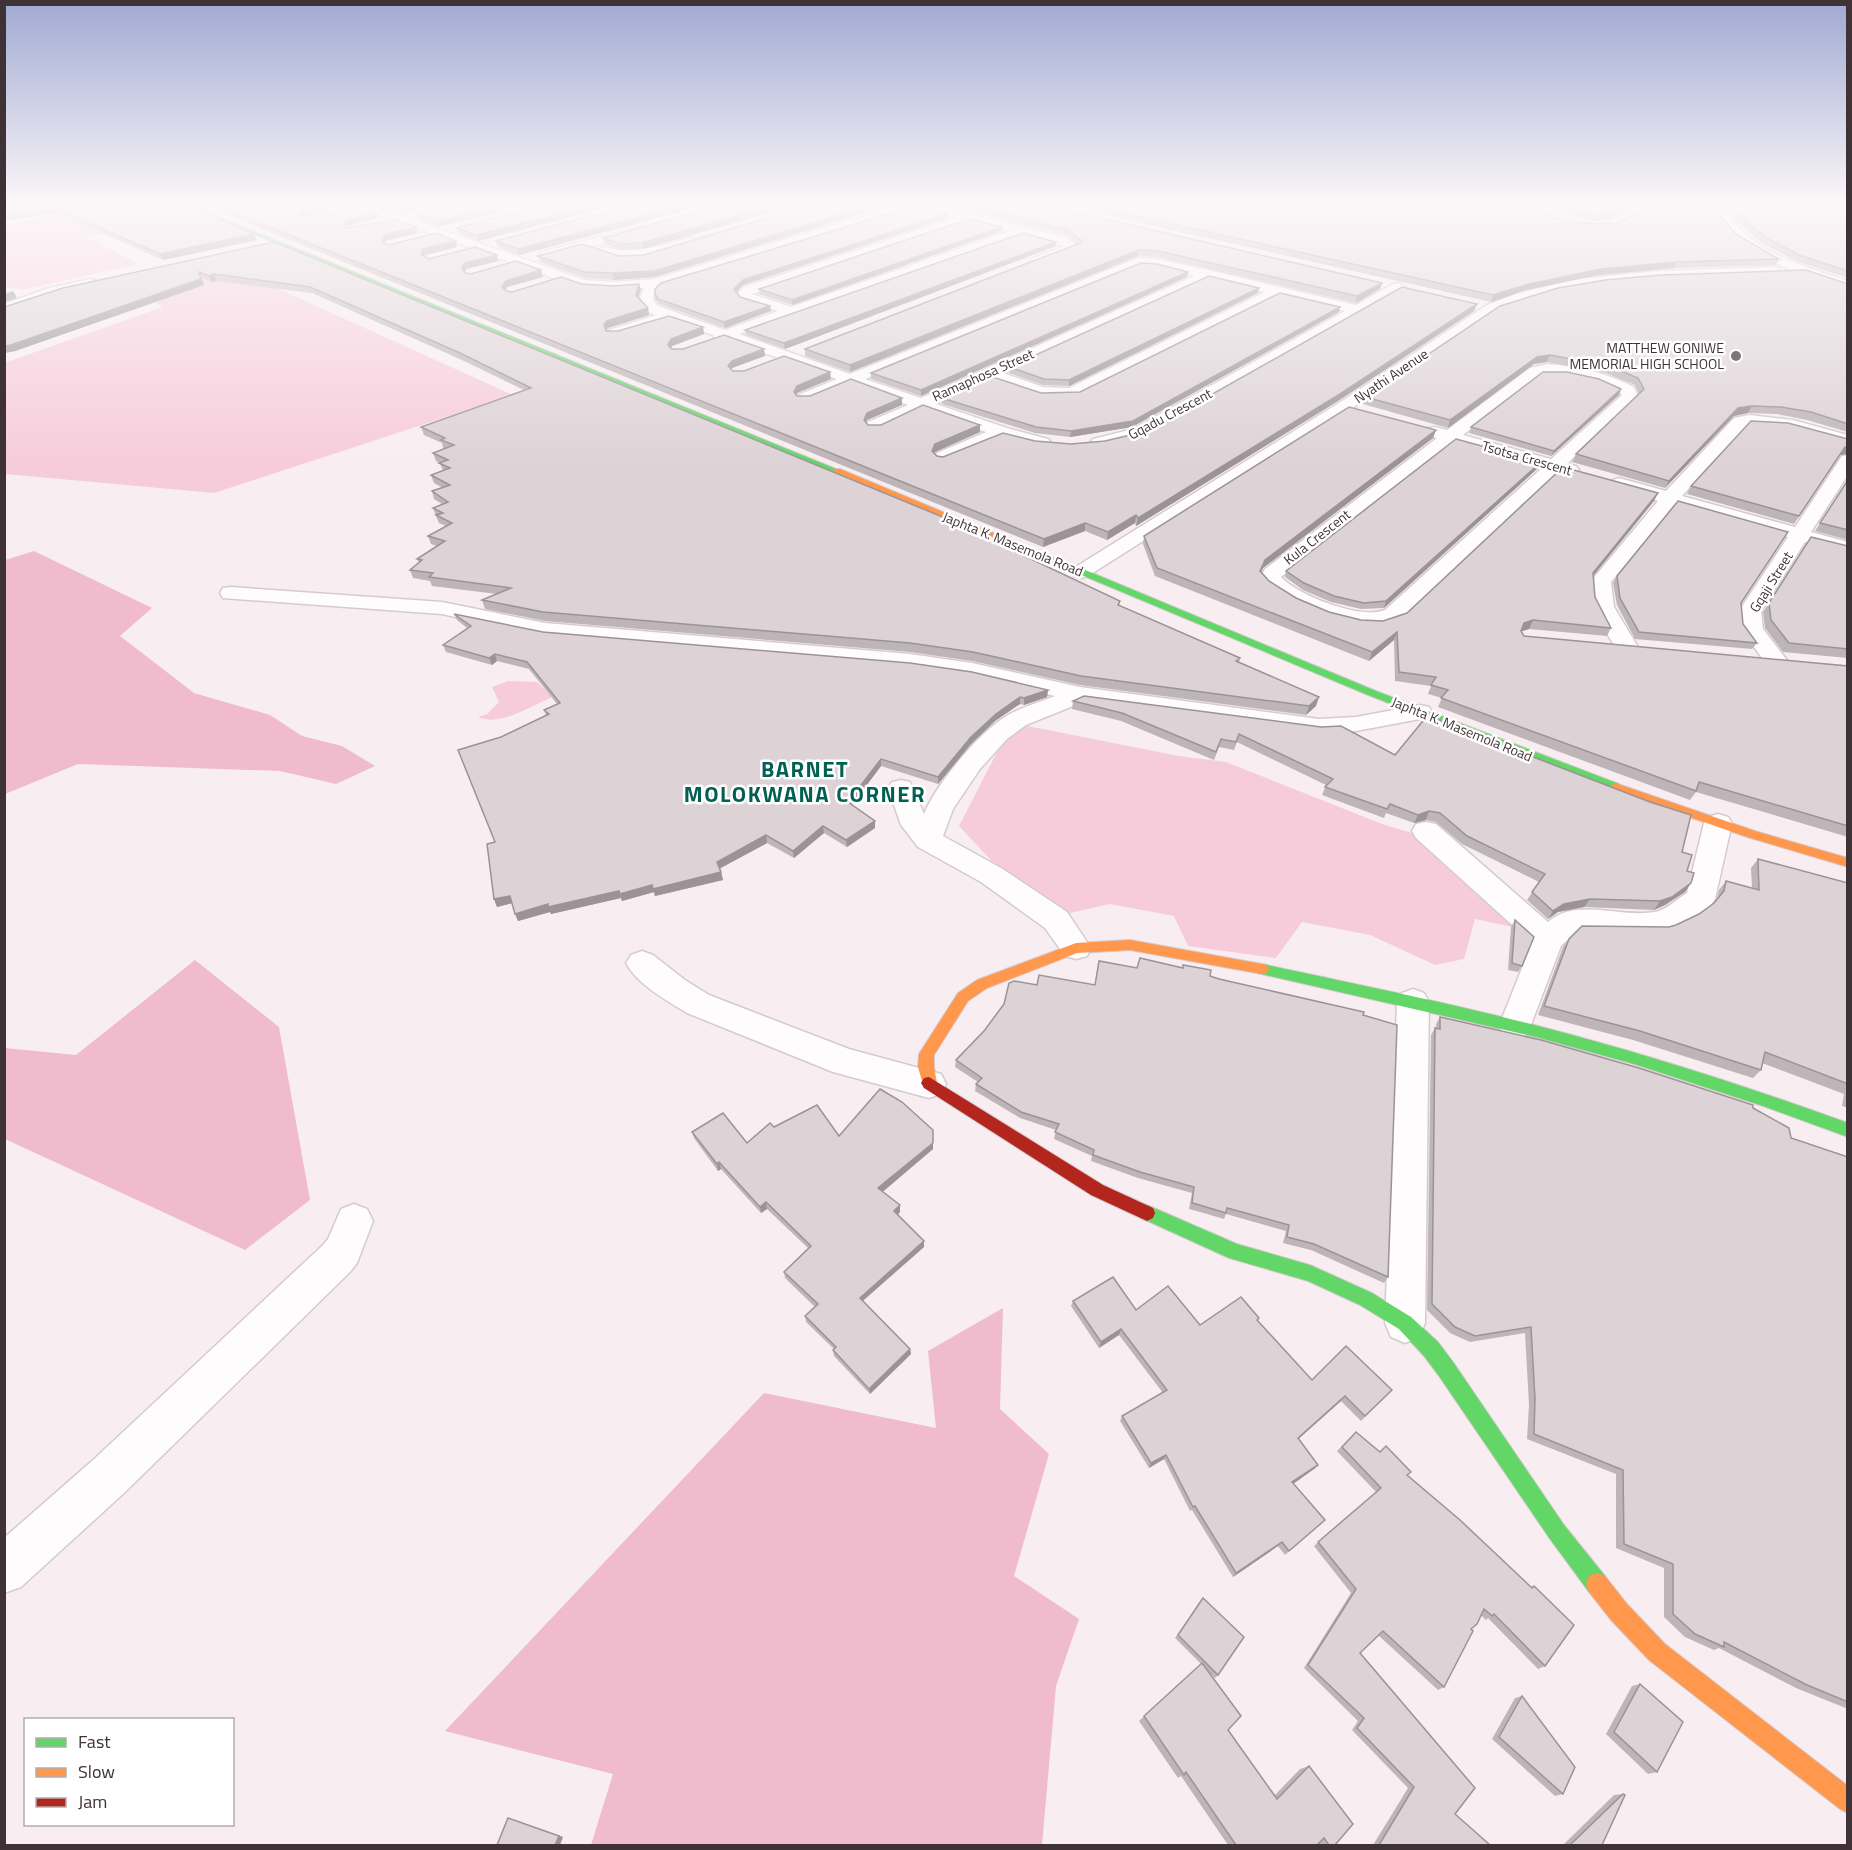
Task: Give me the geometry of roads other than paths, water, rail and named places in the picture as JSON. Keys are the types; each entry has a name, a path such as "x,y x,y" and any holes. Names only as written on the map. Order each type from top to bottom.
{"main road":[{"name":"Japhta K. Masemola Road","path":"395,291 1574,774 1718,823 1848,863"},
{"path":"1848,1130 1765,1100 1634,1058 1515,1026 1413,1002 1130,945 1076,948 982,984 963,997 935,1038 927,1054 926,1067 929,1084 1097,1190 1235,1252 1310,1273 1366,1299 1405,1323 1436,1356 1557,1532 1619,1612 1657,1652 1848,1801"}],"street":[{"path":"4,309 54,291"},
{"path":"648,291 646,300 653,309 1001,432 1022,439 1058,444"},
{"path":"750,291 744,294 746,297 791,311"},
{"path":"706,341 848,291"},
{"path":"804,398 1063,291"},
{"name":"Ramaphosa Street","path":"922,403 1169,291"},
{"path":"987,373 1041,392 1072,393 1277,291"},
{"path":"1279,291 1358,310"},
{"name":"Gqadu Crescent","path":"1080,444 1100,443 1139,433 1388,291"},
{"name":"Nyathi Avenue","path":"1081,572 1345,406 1492,308 1541,291"},
{"path":"1471,304 1492,308"},
{"path":"614,333 670,315"},
{"path":"768,363 808,348"},
{"path":"1449,436 1535,371 1560,370 1615,384 1628,390 1630,396 1554,465"},
{"path":"874,426 922,403"},
{"path":"1345,406 1368,413"},
{"path":"1650,649 1616,646 1599,590 1601,581 1670,498 1744,420 1766,420 1848,441"},
{"name":"Tsotsa Crescent","path":"1414,426 1586,474"},
{"path":"943,457 1001,432"},
{"name":"Kula Crescent","path":"1449,436 1272,573 1270,578 1273,583 1286,593 1358,619 1373,621 1387,618 1395,614 1554,465"},
{"name":"Gqaji Street","path":"1752,658 1785,661 1752,629 1750,610 1848,460"},
{"path":"1607,480 1848,548"},
{"path":"231,592 442,608 545,630 910,661 972,670 1080,694 1320,726 1356,724 1420,712"},
{"path":"928,840 940,808 971,763 998,734 1017,720 1080,694"},
{"path":"901,788 915,825 928,840 991,875 1056,920 1076,948"},
{"path":"1515,1026 1548,940 1564,925 1574,921 1662,923 1700,899 1718,823"},
{"path":"1426,831 1465,863 1548,940"},
{"path":"642,963 674,989 698,1004 845,1062 929,1084"},
{"path":"1405,1323 1413,1002"},
{"path":"4,1570 124,1461 336,1259 343,1250 354,1221"}],"place":[{"name":"MATTHEW GONIWE MEMORIAL HIGH SCHOOL","path":"1736,356"}],"district":[{"name":"BARNET MOLOKWANA CORNER","path":"805,782"}]}
